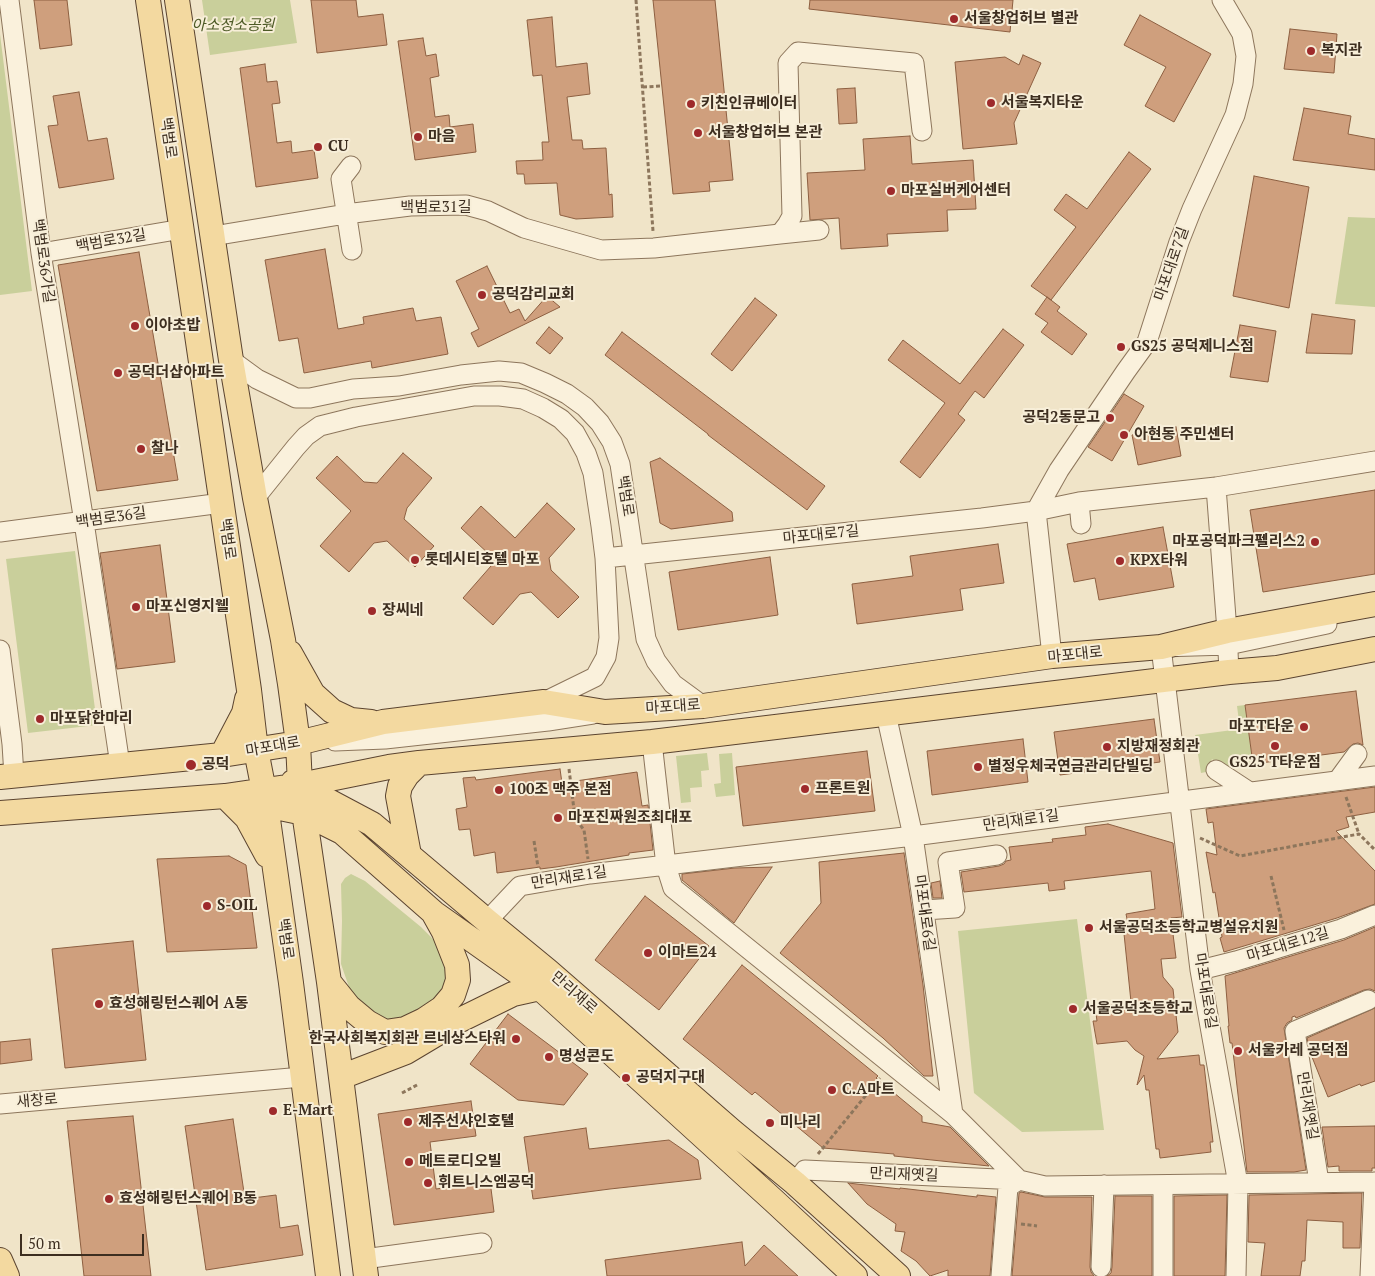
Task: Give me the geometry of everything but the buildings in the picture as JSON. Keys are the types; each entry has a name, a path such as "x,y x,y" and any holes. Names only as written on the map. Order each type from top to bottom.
{"main road":[{"name":"백범로","path":"148,0 265,798 291,983 328,1276"},
{"name":"백범로","path":"177,0 231,360 254,498 283,640 298,743 300,785 329,982 365,1268"},
{"name":"마포대로","path":"7,776 222,755 258,758 298,743 383,722 544,702 605,712 703,706 1052,656 1161,647 1228,638 1375,604"},
{"path":"283,640 313,694 332,711 351,720 383,722"},
{"name":"마포대로","path":"0,813 225,796 265,798 300,785 389,767 652,742 1229,672 1276,668 1375,649"},
{"path":"222,755 244,713 249,690"},
{"name":"만리재로","path":"258,758 300,785 372,824 548,971 733,1132 800,1177 898,1276"},
{"path":"409,855 398,796 400,786 407,775 420,763"},
{"path":"225,796 247,818 274,867"},
{"name":"만리재로","path":"265,798 304,812 342,832 434,913 540,988 855,1276"},
{"path":"329,982 350,1007 367,1022 385,1032 405,1030 424,1020 442,1008 452,995 458,980 458,965 434,913"},
{"path":"341,1078 406,1052 458,1021 513,994 540,988"},
{"path":"0,1260 7,1276"}],"street":[{"name":"백범로36가길","path":"9,0 41,253 84,522"},
{"name":"마포대로7길","path":"1036,511 1060,470 1146,342 1185,225 1235,115 1243,84 1246,56 1242,34 1222,0"},
{"path":"780,234 792,216 788,63 798,52 914,63 922,131"},
{"path":"351,166 341,179 352,250"},
{"name":"백범로31길","path":"213,236 346,214 410,206 466,205 488,211 524,228 602,250 654,248 819,230"},
{"name":"백범로32길","path":"41,253 182,229"},
{"name":"백범로","path":"231,360 257,379 296,398 310,398 353,389 399,386 461,375 499,372 521,373 546,383 567,394 585,407 600,422 612,442 620,464 646,638 656,662 673,684 703,706"},
{"name":"백범로","path":"254,498 306,436 320,426 356,417 474,396 500,396 523,399 561,419 575,433 586,453 593,473 605,558 609,638 606,657 595,677 544,702"},
{"name":"마포대로7길","path":"605,558 982,518 1036,511 1079,502 1216,487 1375,461"},
{"path":"1216,487 1229,672"},
{"path":"1158,510 1171,492"},
{"name":"백범로36길","path":"0,532 222,502"},
{"path":"1079,502 1081,524"},
{"path":"1036,511 1052,656"},
{"path":"84,522 120,765"},
{"path":"1228,638 1375,614"},
{"name":"마포대로8길","path":"1161,647 1200,970 1238,1184 1236,1276"},
{"name":"마포대로","path":"0,650 12,744 7,776"},
{"path":"298,743 385,738 548,721 605,712"},
{"name":"마포대로6길","path":"886,714 913,836 954,1114"},
{"path":"652,742 666,866 673,888 954,1114 1019,1180 1008,1187 1001,1276"},
{"path":"1338,780 1357,754"},
{"path":"1216,770 1248,791"},
{"name":"만리재로1길","path":"487,921 520,886 540,882 590,874 913,836 1375,776"},
{"path":"924,910 954,908 948,862 997,854"},
{"name":"마포대로12길","path":"1200,970 1341,929 1375,916"},
{"name":"만리재옛길","path":"1318,1182 1295,1031 1368,1000"},
{"name":"새창로","path":"0,1104 302,1078"},
{"name":"만리재옛길","path":"800,1177 1019,1180 1045,1186 1374,1182 1370,1276"},
{"path":"1101,1267 1104,1185"},
{"path":"1163,1185 1163,1276"},
{"name":"백범로","path":"365,1268 482,1243"}],"path":[{"path":"636,0 654,248"},
{"path":"643,87 662,86"},
{"path":"567,750 575,818 584,830 590,874"},
{"path":"1338,780 1360,834 1375,850"},
{"path":"1183,830 1240,856 1360,834"},
{"path":"534,841 540,882"},
{"path":"1271,876 1287,945"},
{"path":"800,1177 891,1065"},
{"path":"402,1093 419,1084"}],"green space":[{"name":"아소정소공원","path":"202,0 290,0 297,43 210,55"},
{"path":"0,34 32,291 0,295"},
{"path":"1348,217 1375,218 1375,307 1335,304"},
{"path":"75,551 97,725 28,733 6,559"},
{"path":"1245,705 1253,764 1222,769 1212,759 1206,772 1201,773 1195,735 1240,729 1237,706"},
{"path":"707,753 709,770 701,771 702,787 690,788 691,802 681,803 676,756"},
{"path":"732,753 735,795 716,797 714,784 721,783 719,754"},
{"path":"351,874 365,881 421,927 448,958 451,989 401,1024 383,1020 365,1007 350,990 341,964 341,884"},
{"path":"1077,919 1104,1130 1022,1132 974,1093 958,931"}],"place":[{"name":"서울창업허브 별관","path":"954,19"},
{"name":"복지관","path":"1311,51"},
{"name":"서울복지타운","path":"991,103"},
{"name":"키친인큐베이터","path":"691,104"},
{"name":"서울창업허브 본관","path":"698,133"},
{"name":"마음","path":"418,137"},
{"name":"CU","path":"318,147"},
{"name":"마포실버케어센터","path":"891,191"},
{"name":"공덕감리교회","path":"482,295"},
{"name":"이아초밥","path":"135,326"},
{"name":"GS25 공덕제니스점","path":"1121,347"},
{"name":"공덕더샵아파트","path":"118,373"},
{"name":"공덕2동문고","path":"1110,418"},
{"name":"아현동 주민센터","path":"1124,435"},
{"name":"찰나","path":"141,449"},
{"name":"마포공덕파크펠리스2","path":"1315,542"},
{"name":"롯데시티호텔 마포","path":"415,560"},
{"name":"KPX타워","path":"1120,561"},
{"name":"마포신영지웰","path":"136,607"},
{"name":"장씨네","path":"372,611"},
{"name":"마포닭한마리","path":"40,719"},
{"name":"마포T타운","path":"1304,727"},
{"name":"GS25 T타운점","path":"1275,746"},
{"name":"지방재정회관","path":"1107,747"},
{"name":"공덕","path":"191,765"},
{"name":"별정우체국연금관리단빌딩","path":"978,767"},
{"name":"프론트원","path":"805,789"},
{"name":"100조 맥주 본점","path":"499,790"},
{"name":"마포진짜원조최대포","path":"558,818"},
{"name":"S-OIL","path":"207,906"},
{"name":"서울공덕초등학교병설유치원","path":"1089,928"},
{"name":"이마트24","path":"648,953"},
{"name":"효성해링턴스퀘어 A동","path":"99,1004"},
{"name":"서울공덕초등학교","path":"1073,1009"},
{"name":"한국사회복지회관 르네상스타워","path":"516,1039"},
{"name":"서울카레 공덕점","path":"1238,1051"},
{"name":"명성콘도","path":"549,1057"},
{"name":"공덕지구대","path":"626,1078"},
{"name":"C.A마트","path":"832,1090"},
{"name":"E-Mart","path":"273,1111"},
{"name":"제주선샤인호텔","path":"408,1122"},
{"name":"미나리","path":"770,1123"},
{"name":"메트로디오빌","path":"409,1162"},
{"name":"휘트니스엠공덕","path":"428,1183"},
{"name":"효성해링턴스퀘어 B동","path":"109,1199"}]}
